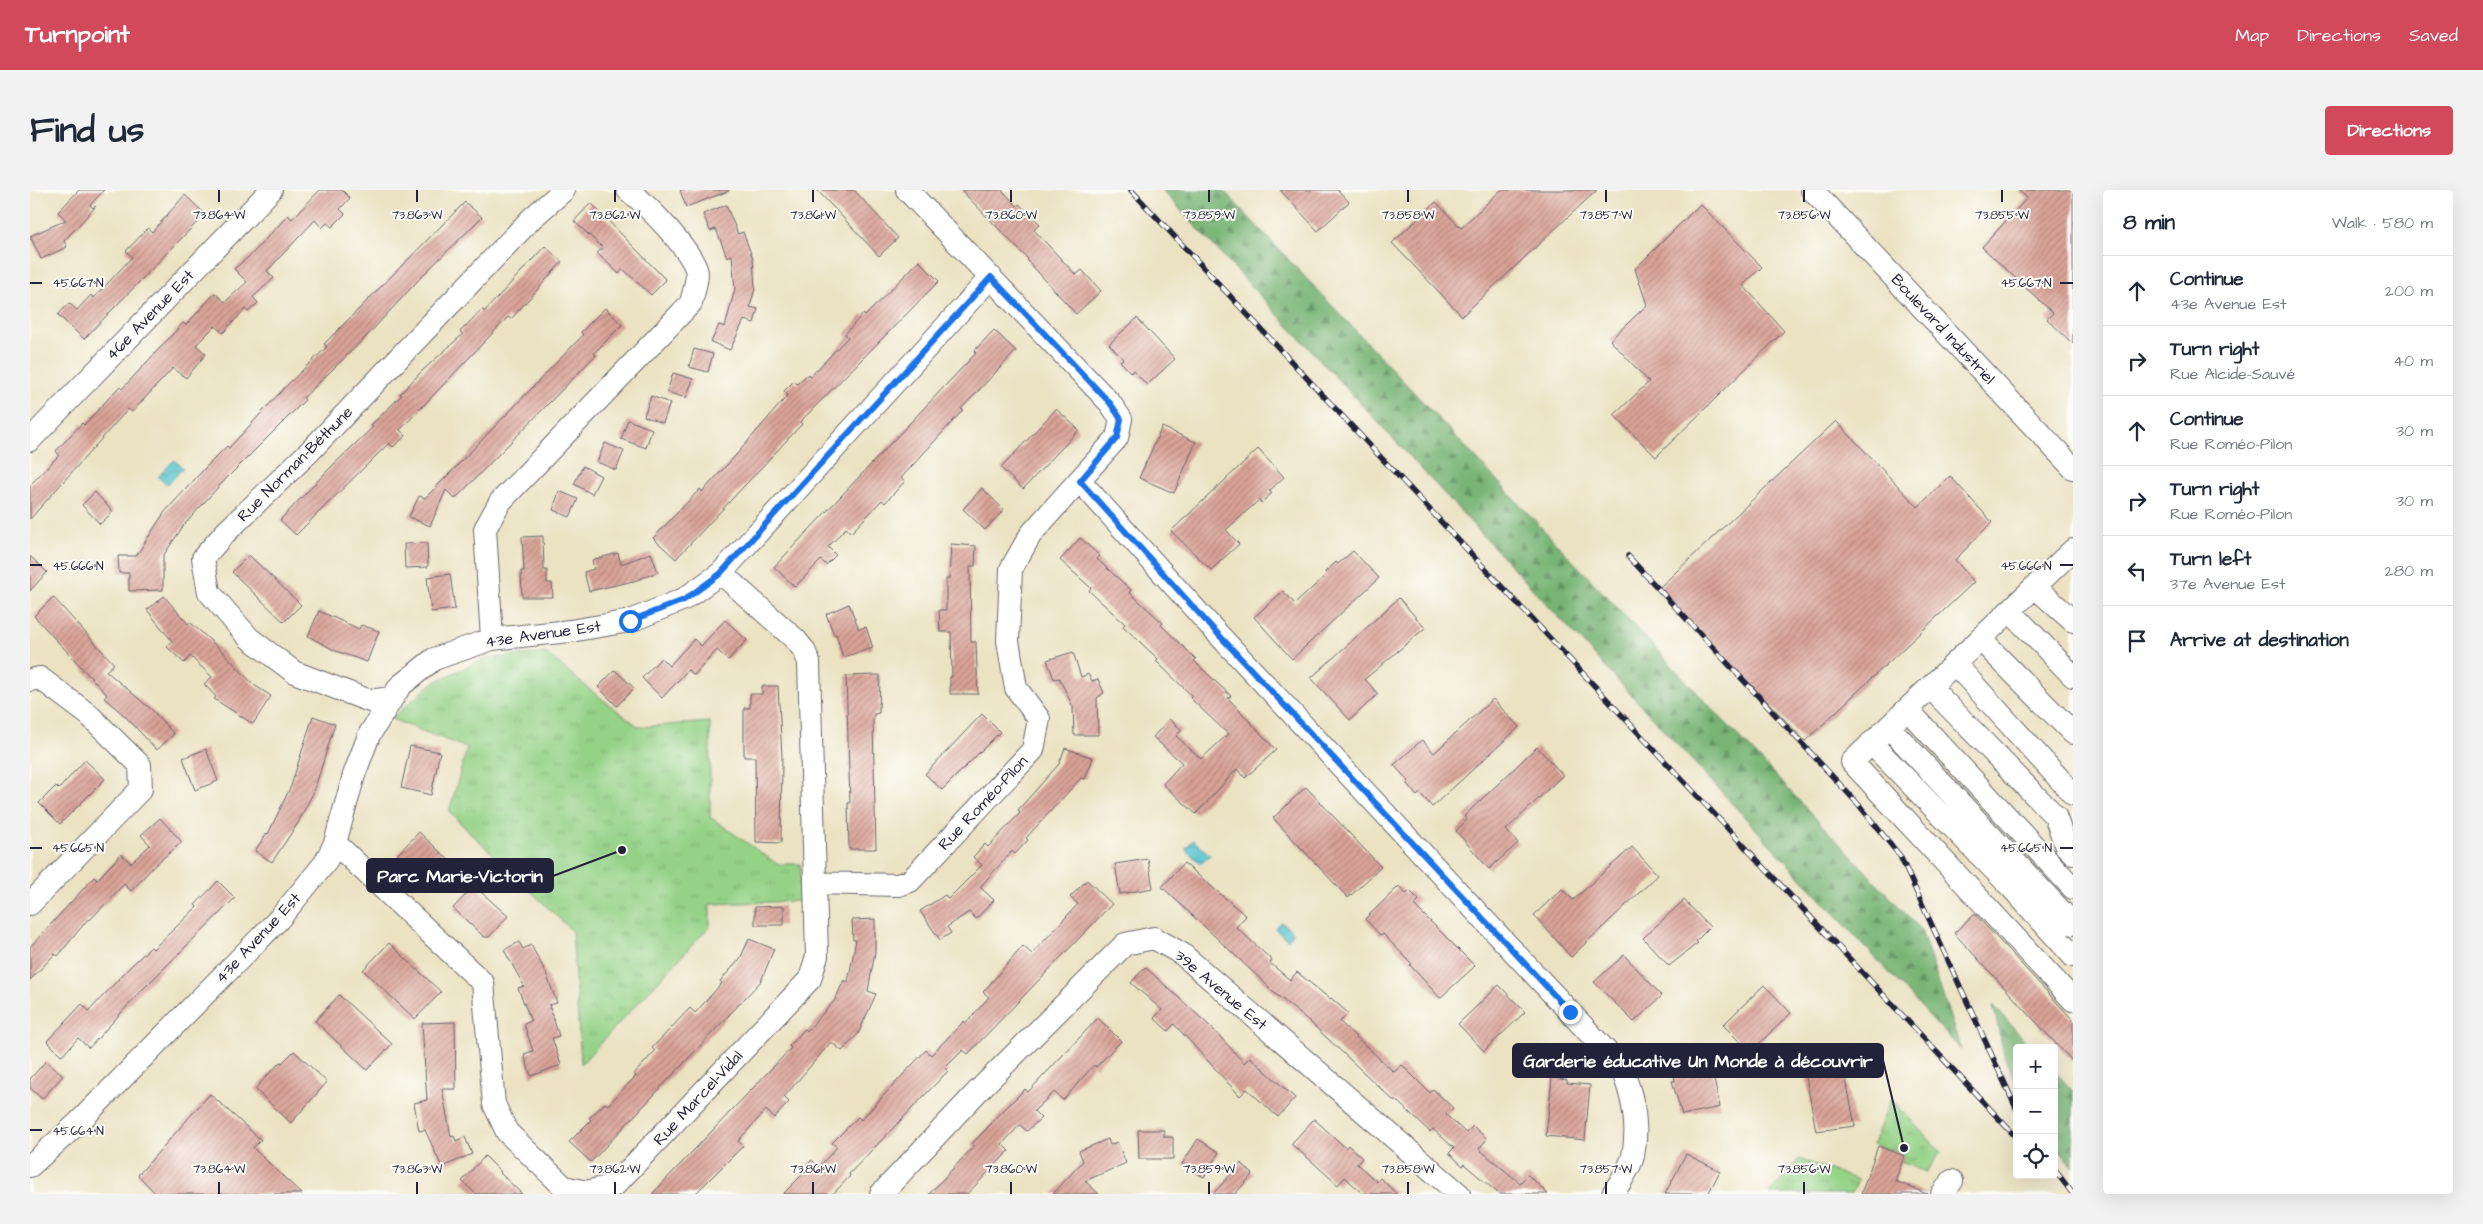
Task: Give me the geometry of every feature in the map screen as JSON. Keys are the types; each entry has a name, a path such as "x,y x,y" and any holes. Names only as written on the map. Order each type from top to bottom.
{"street":[{"name":"46e Avenue Est","path":"30,440 271,190"},
{"name":"Rue Norman-Béthune","path":"391,698 370,701 294,672 249,638 209,592 203,558 225,533 310,451 532,218 564,190"},
{"path":"492,639 485,529 500,502 691,303 696,273 688,252 642,201 628,190"},
{"path":"907,190 991,277"},
{"name":"Boulevard Industriel","path":"1812,190 2073,468"},
{"name":"43e Avenue Est","path":"30,1166 77,1124 279,919 325,863 335,843 354,776 369,735 400,686 434,659 492,639 570,631 630,621 684,600 720,574 991,277"},
{"name":"Rue Roméo-Pilon","path":"815,883 898,885 910,881 1033,750 1039,719 1016,688 1008,641 1010,569 1031,534 1117,438 1121,419 1110,403 991,277"},
{"path":"1080,481 1205,620 1620,1066 1632,1100 1634,1138 1632,1158 1613,1194"},
{"path":"2073,550 1852,762 2073,1000"},
{"name":"Rue Marcel-Vidal","path":"335,843 483,983 494,1104 507,1132 564,1187 587,1192 614,1185 810,979 817,956 810,662 796,640 720,574"},
{"path":"2035,587 2073,621"},
{"path":"2010,611 2073,676"},
{"path":"1980,639 2073,733"},
{"path":"1955,664 2073,794"},
{"path":"30,680 40,678 89,715 140,765 141,789 30,904"},
{"path":"1930,687 2055,816 2071,846 2047,860 1988,909"},
{"path":"1907,709 2073,888"},
{"path":"1889,727 2020,882 2073,956"},
{"path":"1872,743 2020,882 2073,924"},
{"name":"39e Avenue Est","path":"880,1194 977,1092 1125,944 1154,938 1182,954 1459,1194"}],"green space":[{"path":"1162,190 1223,190 1921,930 1961,1050"},
{"path":"546,653 639,727 710,722 710,817 777,864 800,864 802,901 710,904 710,926 581,1064 572,931 449,812 467,748 391,719 434,682 486,658"},
{"path":"1993,1005 2028,1044 2013,1044 2013,1076 2005,1059"},
{"path":"2058,1075 2073,1091 2073,1168 2058,1148"},
{"path":"1891,1099 1941,1152 1926,1172 1902,1163 1904,1155 1873,1144"},
{"path":"1799,1159 1858,1180 1852,1194 1769,1194"}],"water":[{"path":"174,460 183,468 167,485 158,477"},
{"path":"1193,840 1210,855 1201,864 1185,849"},
{"path":"1281,922 1294,933 1288,940 1275,929"}],"building":[{"path":"79,190 104,190 90,205 93,208 96,206 64,241 67,247 41,259 30,236 66,220 58,212"},
{"path":"320,190 342,190 350,198 340,209 345,214 332,227 327,223 322,228 315,220 267,271 274,278 253,297 258,303 248,312 245,309 223,333 215,326 196,345 206,354 186,378 173,368 132,412 128,409 30,519 30,485 59,455 56,451 82,423 84,425 119,387 122,389 183,323 186,325 215,293 225,302 247,282 234,269 252,254 288,215 292,219"},
{"path":"680,190 728,190 729,191 686,207"},
{"path":"817,190 854,190 898,238 879,256"},
{"path":"961,190 1002,190 1017,206 1019,204 1040,224 1034,230 1076,275 1082,270 1101,291 1076,314 1028,259"},
{"path":"1280,190 1338,190 1349,202 1318,231"},
{"path":"1501,190 1597,190 1462,316 1392,243 1436,202 1461,228"},
{"path":"2018,190 2073,190 2073,344 2047,319 2053,313 1982,247 2027,198"},
{"path":"185,195 205,214 84,339 58,315 69,303 77,310 91,295 94,298 132,257 126,251 148,228 152,232"},
{"path":"465,202 482,217 424,274 365,338 303,398 305,400 220,485 184,525 163,556 163,590 129,591 129,573 119,573 118,556 136,556 164,513 205,468 227,446 229,448 288,384 327,347 324,344"},
{"path":"591,203 666,280 651,295 623,269 619,274 597,253 603,248 574,221"},
{"path":"1700,204 1762,267 1743,285 1784,331 1656,457 1614,415 1649,382 1610,340 1647,305 1635,269"},
{"path":"726,205 738,234 743,232 753,259 755,288 750,307 758,309 754,323 744,320 730,350 711,342 719,325 725,327 735,289 732,255 727,257 716,229 710,231 703,214"},
{"path":"545,246 562,262 511,319 508,317 400,430 406,436 393,447 389,443 296,535 280,520 373,427 371,425 402,395 400,394 422,371 463,334 460,332 482,309 484,312"},
{"path":"919,261 939,281 800,422 802,424 676,559 653,538 700,489 702,492 736,455 788,395 784,391 794,381 797,384 808,374 810,377 848,337 845,334 863,314 865,316"},
{"path":"605,308 622,325 594,353 596,355 455,499 446,490 430,526 409,517 419,496 425,498 456,467 583,335 581,332"},
{"path":"1137,318 1175,359 1147,385 1133,370 1131,373 1120,361 1123,359 1109,344"},
{"path":"994,330 1016,351 961,409 963,410 901,478 905,481 885,503 882,500 851,533 846,528 828,547 836,555 826,565 821,560 795,587 774,567 976,353 974,351"},
{"path":"694,349 713,354 708,372 689,367"},
{"path":"673,373 693,379 686,398 667,392"},
{"path":"651,396 670,403 663,423 644,416"},
{"path":"1056,409 1079,430 1023,489 1001,468"},
{"path":"628,420 652,429 646,448 621,439"},
{"path":"1836,421 1918,507 1950,476 1992,522 1955,560 1974,582 1805,741 1659,588"},
{"path":"1162,427 1196,442 1174,493 1139,478"},
{"path":"605,443 624,451 616,470 597,462"},
{"path":"1258,449 1284,477 1269,491 1272,493 1261,503 1259,500 1226,530 1239,544 1211,570 1171,531"},
{"path":"583,466 601,476 592,494 574,484"},
{"path":"982,488 1004,510 985,530 963,509"},
{"path":"559,491 578,499 570,517 553,510"},
{"path":"95,492 113,512 100,524 82,505"},
{"path":"543,536 544,570 547,570 547,583 552,583 553,597 522,597 521,571 524,571 522,537"},
{"path":"1080,538 1100,556 1097,559 1131,590 1129,592 1163,623 1161,625 1196,659 1194,661 1231,696 1228,698 1276,750 1245,778 1237,769 1196,814 1163,784 1182,763 1153,737 1169,719 1182,730 1176,736 1201,759 1228,734 1190,698 1192,696 1156,661 1158,659 1123,626 1125,624 1089,591 1091,588 1060,560"},
{"path":"427,543 428,567 405,568 404,544"},
{"path":"951,544 976,546 975,566 970,566 971,642 976,642 978,694 950,694 950,677 952,677 951,632 940,632 939,610 946,610 946,579 949,579"},
{"path":"1353,551 1379,578 1292,659 1254,617 1283,591 1295,604 1327,574 1325,572"},
{"path":"618,553 621,564 651,553 658,572 634,581 589,591 584,572 594,569 592,560"},
{"path":"249,555 301,605 284,622 232,572"},
{"path":"30,556 47,572 30,591"},
{"path":"450,574 455,609 431,612 427,577"},
{"path":"164,596 188,624 190,622 222,651 254,685 271,696 253,724 214,699 216,697 204,684 212,677 190,656 184,663 167,647 172,641 147,610"},
{"path":"53,597 114,664 106,671 152,710 174,734 157,750 125,716 104,698 107,695 34,616"},
{"path":"1399,598 1425,628 1365,679 1378,694 1350,720 1311,678"},
{"path":"849,604 859,629 866,627 873,648 843,657 836,634 834,635 826,614"},
{"path":"319,611 359,629 361,625 379,631 367,662 336,651 308,636"},
{"path":"725,620 747,640 728,660 717,650 694,675 688,670 662,698 642,678 661,658 669,666 694,639 701,646"},
{"path":"1073,652 1081,677 1088,674 1092,681 1098,679 1104,693 1097,698 1098,735 1074,735 1073,707 1059,678 1054,679 1047,660"},
{"path":"615,670 634,688 617,706 598,687"},
{"path":"880,675 879,713 874,714 873,722 876,849 849,849 848,803 850,803 846,676"},
{"path":"762,686 778,686 782,756 781,843 756,842 755,757 744,757 744,708 750,708 750,694 762,694"},
{"path":"1493,699 1519,727 1432,807 1420,793 1417,796 1407,784 1409,782 1394,765 1422,740 1434,753"},
{"path":"982,714 1000,732 942,790 925,774"},
{"path":"313,716 335,724 314,791 298,823 272,862 255,851 268,834 291,786"},
{"path":"410,746 440,752 431,795 401,788"},
{"path":"1537,747 1563,775 1506,830 1518,843 1489,869 1456,831 1467,820 1464,816"},
{"path":"1065,748 1093,758 1085,779 1081,778 1026,838 1028,840 1015,854 1012,851 980,887 994,900 976,919 969,912 947,927 951,933 940,940 920,911 945,895 948,899 982,865 973,857 985,844 988,847 1020,813 1018,810 1059,764"},
{"path":"206,749 218,781 195,790 183,758"},
{"path":"85,760 105,779 60,824 39,803 56,786 59,789"},
{"path":"1306,787 1381,867 1348,898 1273,818"},
{"path":"160,818 182,842 155,865 131,891 124,884 90,920 88,919 58,956 55,954 30,980 30,947 94,877 97,880 121,854 131,863 150,845 141,835"},
{"path":"419,832 452,863 430,886 397,855"},
{"path":"1632,847 1658,875 1571,957 1534,915 1562,889 1573,900"},
{"path":"1148,859 1153,888 1120,894 1115,864"},
{"path":"1184,863 1246,916 1236,927 1272,960 1270,963 1290,980 1297,972 1331,998 1348,1013 1340,1022 1394,1072 1402,1065 1430,1093 1433,1089 1453,1108 1446,1115 1466,1133 1473,1126 1487,1139 1479,1149 1520,1183 1528,1175 1548,1194 1499,1194 1464,1164 1463,1166 1449,1153 1454,1148 1433,1129 1430,1132 1396,1100 1395,1102 1309,1021 1268,988 1162,887"},
{"path":"1087,880 1112,904 968,1054 963,1050 945,1068 948,1071 849,1174 850,1176 833,1194 783,1194 805,1172 803,1170 812,1160 819,1167 837,1147 832,1143 858,1117 861,1120 926,1050 931,1055 964,1021 966,1023 989,997 983,992 1023,946 1032,954 1078,904 1070,897"},
{"path":"218,881 235,898 143,989 89,1048 78,1038 62,1056 47,1041 82,1004 89,1011 131,966 151,947 153,949 197,907 195,905"},
{"path":"474,886 508,916 489,937 484,937 453,908"},
{"path":"1399,886 1406,894 1410,891 1419,900 1414,905 1475,966 1440,998 1410,965 1412,964 1383,934 1381,936 1365,919"},
{"path":"1684,900 1710,927 1696,941 1698,943 1669,966 1643,938"},
{"path":"784,906 784,925 755,925 755,907"},
{"path":"1975,914 2073,1020 2073,1062 2058,1044 1954,933"},
{"path":"875,919 875,952 868,991 876,994 858,1034 842,1051 831,1042 784,1097 789,1102 774,1118 766,1110 738,1141 743,1146 695,1194 652,1194 791,1048 789,1046 805,1029 807,1031 835,1000 844,980 848,982 856,940 853,940 852,920"},
{"path":"749,939 774,949 761,981 591,1162 569,1142 591,1120 589,1118 605,1103 608,1105 636,1076 634,1074 655,1051 652,1048 690,1008 695,1013 722,983 720,981 740,959"},
{"path":"519,942 523,949 531,945 546,973 557,1003 549,1005 559,1036 552,1038 561,1065 531,1076 524,1054 533,1051 524,1024 531,1021 518,988 524,986 504,950"},
{"path":"389,943 441,992 415,1019 363,970"},
{"path":"1624,955 1662,996 1634,1022 1594,982"},
{"path":"1145,967 1212,1028 1244,1063 1250,1057 1295,1098 1278,1117 1247,1089 1240,1096 1174,1024 1168,1031 1154,1018 1162,1010 1131,983"},
{"path":"1499,985 1525,1012 1484,1051 1458,1024"},
{"path":"1764,985 1791,1013 1750,1052 1723,1025"},
{"path":"339,995 392,1044 367,1070 315,1021"},
{"path":"1098,1018 1121,1041 1096,1067 1094,1065 1063,1100 1054,1092 1034,1111 1041,1118 1027,1131 1020,1125 1002,1144 1009,1151 967,1194 929,1194 974,1146 972,1144 1005,1109 1025,1089 1028,1092"},
{"path":"455,1022 456,1089 442,1089 451,1137 454,1136 456,1141 465,1137 472,1154 442,1167 425,1130 419,1131 414,1103 427,1100 422,1023"},
{"path":"294,1051 327,1082 291,1123 255,1089 280,1062 282,1063"},
{"path":"1708,1052 1720,1107 1682,1115 1672,1081 1675,1081 1671,1060"},
{"path":"46,1061 63,1076 42,1099 30,1088 30,1079"},
{"path":"1844,1069 1855,1126 1816,1131 1806,1077"},
{"path":"1552,1078 1567,1080 1567,1083 1590,1085 1585,1140 1546,1136"},
{"path":"210,1094 261,1140 253,1148 302,1194 156,1194 138,1175"},
{"path":"1314,1119 1346,1148 1348,1145 1362,1158 1357,1164 1377,1182 1380,1178 1397,1194 1363,1194 1345,1177 1338,1185 1291,1144"},
{"path":"1138,1130 1164,1130 1164,1137 1173,1137 1173,1159 1139,1159"},
{"path":"1108,1139 1110,1145 1117,1142 1126,1163 1085,1181 1099,1194 1053,1194 1083,1161 1079,1151"},
{"path":"1198,1139 1219,1152 1204,1177 1182,1164"},
{"path":"1878,1146 1904,1156 1895,1181 1927,1194 1861,1194"},
{"path":"1686,1154 1720,1171 1708,1194 1665,1194"},
{"path":"485,1156 522,1194 476,1194 462,1181"},
{"path":"1241,1163 1253,1174 1235,1194 1213,1194"}],"railway":[{"path":"1131,190 2013,1134"},
{"path":"1628,556 1859,805 1900,856 2013,1101"},
{"path":"2058,1174 2073,1194"}],"place":[{"name":"Parc Marie-Victorin","path":"622,850"},
{"name":"Garderie éducative Un Monde à découvrir","path":"1904,1148"}],"route":[{"path":"630,621 684,600 720,574 991,277 1110,403 1121,419 1117,438 1080,481 1205,620 1570,1012"}]}
